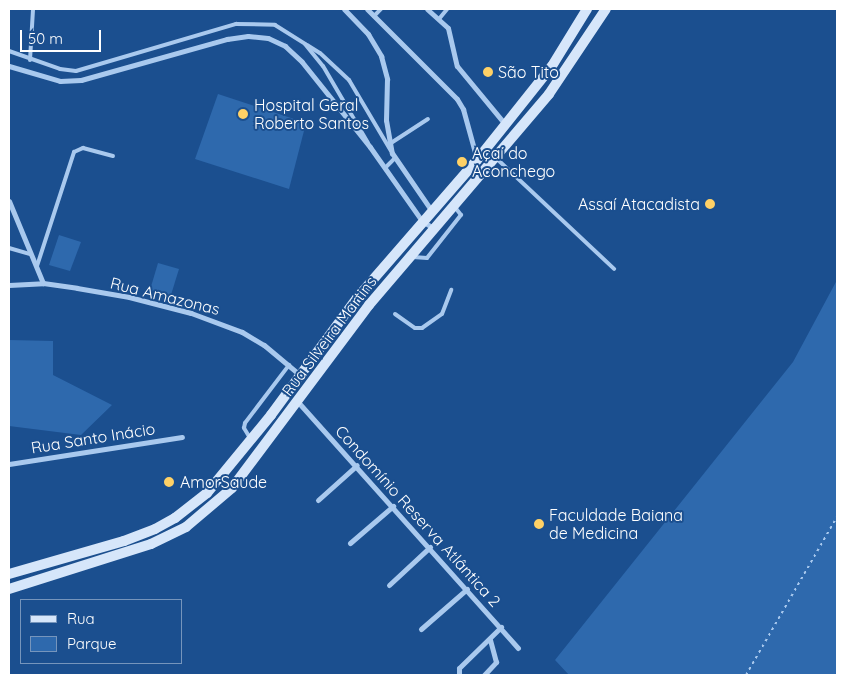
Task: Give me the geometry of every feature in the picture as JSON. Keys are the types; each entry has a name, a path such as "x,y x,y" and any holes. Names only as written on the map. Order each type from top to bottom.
{"main road":[{"name":"Rua Silveira Martins","path":"9,574 124,541 175,518 207,493 252,440 357,298 477,160 552,66 587,9"},
{"name":"Rua Silveira Martins","path":"9,589 134,552 186,527 232,488 369,305 549,94 606,9"}],"street":[{"path":"344,9 368,34 385,67 386,120 394,156 432,210"},
{"path":"367,9 457,98 463,109 477,160"},
{"path":"428,9 450,33 451,52 457,66 505,124"},
{"path":"9,66 60,81 81,80 228,39 248,36 268,38 285,46 302,62 370,147 422,222 435,229"},
{"path":"9,201 43,283"},
{"name":"Rua Amazonas","path":"9,285 43,283 129,297 218,321 264,345 300,374"},
{"name":"Condomínio Reserva Atlântica 2","path":"298,402 430,547 518,648"},
{"name":"Rua Santo Inácio","path":"9,464 182,436"},
{"path":"318,500 356,465"},
{"path":"350,544 393,506"},
{"path":"389,585 430,547"},
{"path":"421,629 467,589"},
{"path":"459,675 459,668 501,627"},
{"path":"484,675 496,662 490,639"}],"lane":[{"path":"30,60 33,9"},
{"path":"374,16 381,9"},
{"path":"439,19 447,9"},
{"path":"9,51 30,60 76,71 245,23 275,25 320,52 349,80 394,156 385,168"},
{"path":"305,44 338,88 370,147"},
{"path":"391,143 428,119"},
{"path":"36,269 74,152 83,148 113,156"},
{"path":"495,158 614,269"},
{"path":"411,256 427,258 461,215 454,206"},
{"path":"9,248 30,254"},
{"path":"395,314 415,328 422,328 442,314 451,290"},
{"path":"252,440 244,428 245,423 289,365"}],"path":[{"path":"746,675 837,516"}],"green space":[{"path":"218,94 306,123 289,189 195,159"},
{"path":"59,235 81,242 70,271 49,265"},
{"path":"158,263 179,269 170,298 150,290"},
{"path":"837,280 837,675 569,675 555,660 793,362"},
{"path":"9,340 53,341 53,375 112,405 81,435 9,426"}],"place":[{"name":"São Tito","path":"488,72"},
{"name":"Hospital Geral Roberto Santos","path":"243,114"},
{"name":"Açaí do Aconchego","path":"462,162"},
{"name":"Assaí Atacadista","path":"710,204"},
{"name":"AmorSaude","path":"169,482"},
{"name":"Faculdade Baiana de Medicina","path":"539,524"}]}
